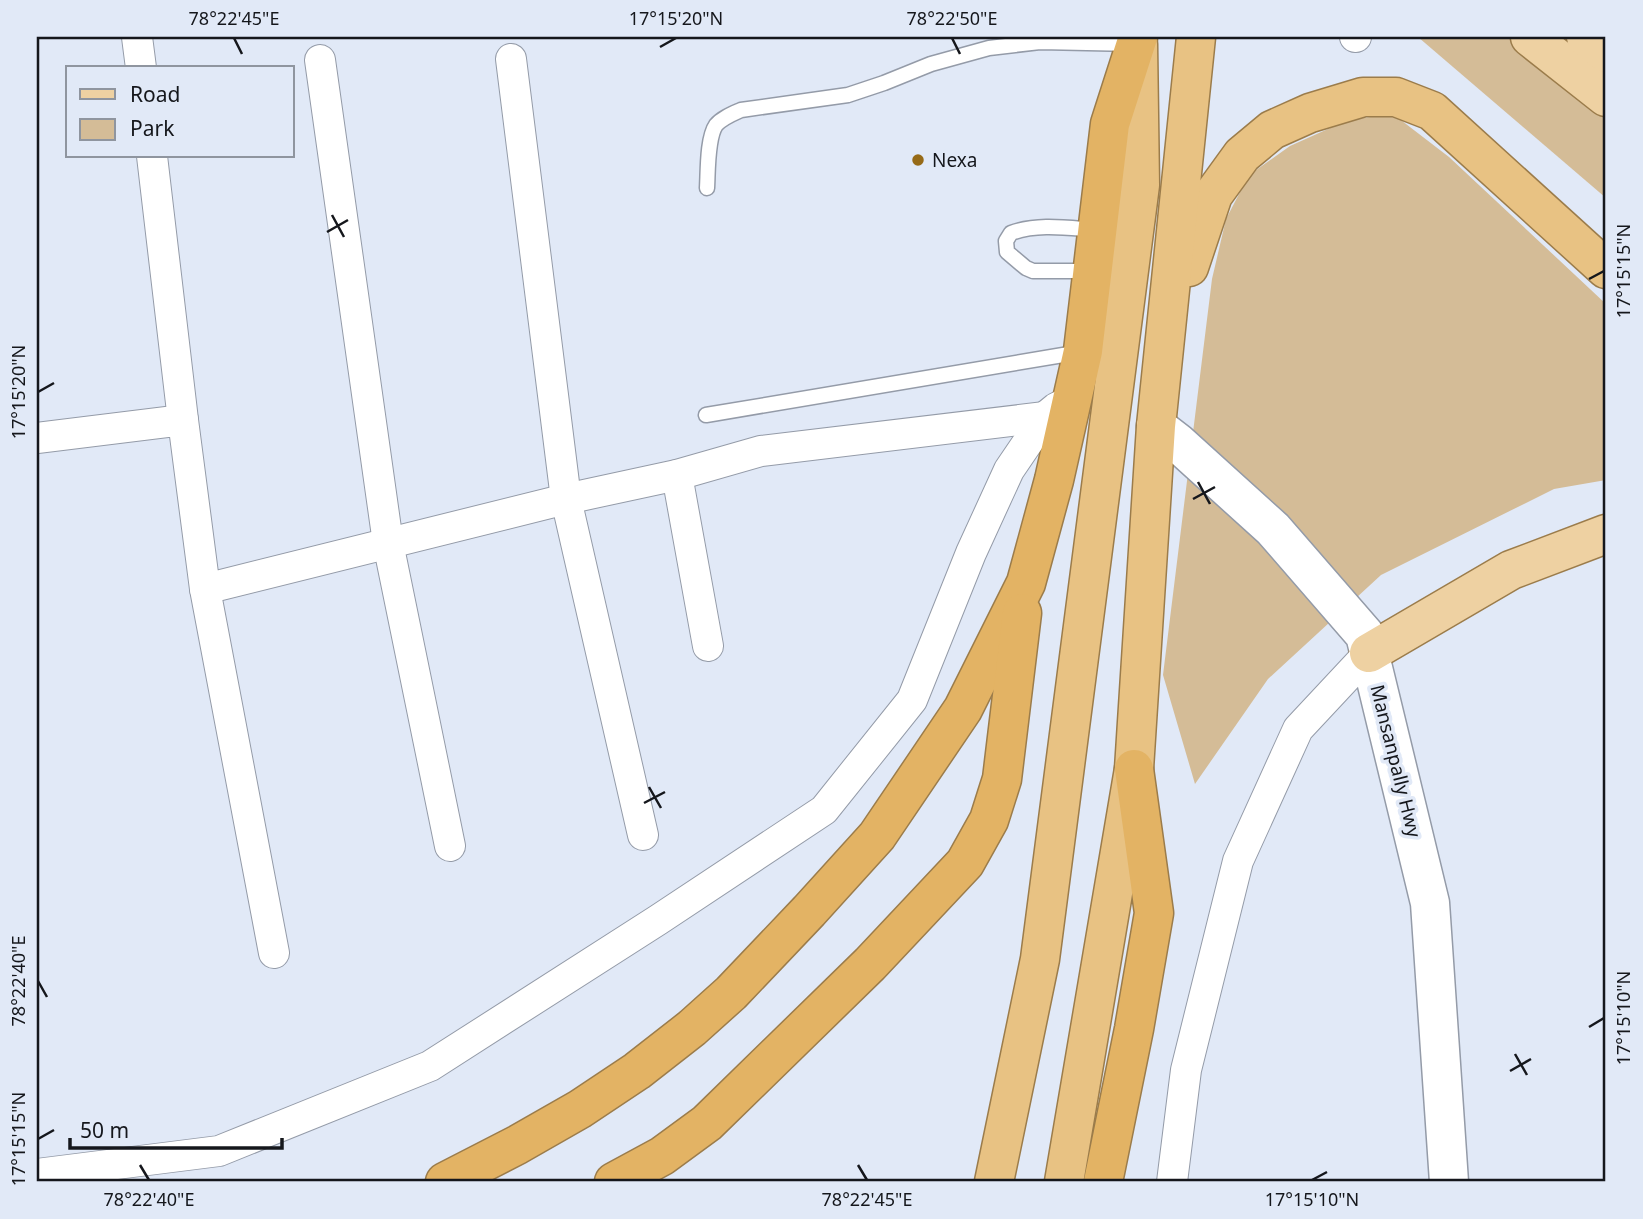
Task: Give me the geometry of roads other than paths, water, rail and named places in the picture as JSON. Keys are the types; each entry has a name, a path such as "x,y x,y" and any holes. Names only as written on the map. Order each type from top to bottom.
{"highway":[{"path":"1063,1182 1134,769 1156,426 1196,37"},
{"path":"614,1182 662,1156 707,1123 870,964 965,863 989,820 1002,779 1026,583 1054,480 1058,409 1083,351 1110,124 1137,39"},
{"path":"994,1182 1040,958 1140,185 1137,39"},
{"path":"1166,333 1213,195 1242,155 1272,130 1310,113 1363,97 1396,97 1432,111 1606,269"},
{"path":"445,1182 580,1109 637,1072 731,993 877,836 963,709 1026,583"},
{"path":"1103,1182 1154,913 1134,769"}],"main road":[{"path":"1531,37 1606,97"},
{"path":"1586,37 1606,53"},
{"name":"Mansanpally Hwy","path":"1156,426 1273,529 1365,635 1430,903 1449,1182"},
{"path":"1369,653 1511,570 1606,534"}],"street":[{"path":"138,37 141,66"},
{"path":"510,59 566,499 643,835"},
{"path":"320,60 388,543 450,846"},
{"path":"152,158 205,589 274,953"},
{"path":"205,589 566,499 677,475 761,451 1058,409"},
{"path":"37,1174 219,1151 430,1066 824,810 912,700 971,553 1009,470 1058,409"},
{"path":"37,438 183,420"},
{"path":"677,475 708,646"},
{"path":"1172,1182 1186,1070 1238,861 1298,729 1369,653"}],"lane":[{"path":"707,188 711,137 716,125 741,110 848,95 930,64 989,48 1040,42 1137,39"},
{"path":"1092,271 1033,271 1007,252 1006,241 1011,233 1022,228 1097,230"},
{"path":"706,415 1083,351"}],"place":[{"name":"Nexa","path":"918,160"}]}
